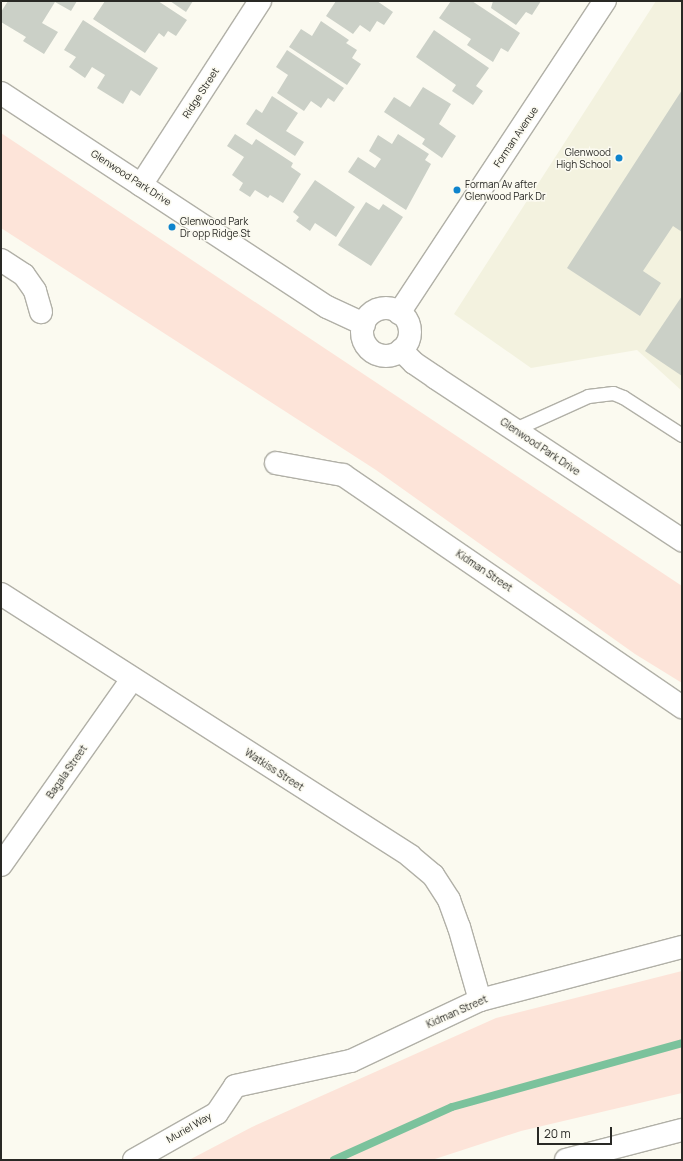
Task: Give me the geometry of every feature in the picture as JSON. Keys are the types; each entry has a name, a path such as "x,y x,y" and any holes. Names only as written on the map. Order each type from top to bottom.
{"street":[{"name":"Ridge Street","path":"141,185 260,1"},
{"name":"Forman Avenue","path":"399,313 605,1"},
{"name":"Glenwood Park Drive","path":"1,93 327,306 364,324"},
{"path":"1,260 24,275 35,291 41,312"},
{"path":"379,310 393,310 405,318 410,331 406,345 401,350 387,356 373,352 364,340 364,324 372,313 379,310"},
{"name":"Glenwood Park Drive","path":"401,350 414,363 682,540"},
{"name":"Kidman Street","path":"276,463 343,475 682,707"},
{"name":"Watkiss Street","path":"1,594 410,856 433,875 449,900 459,927 480,1000"},
{"name":"Bagala Street","path":"1,866 132,679"},
{"name":"Kidman Street","path":"235,1086 351,1061 480,1000 682,947"},
{"name":"Muriel Way","path":"134,1160 217,1113 235,1086"},
{"path":"566,1160 682,1130"}],"lane":[{"path":"515,429 588,396 613,393 624,397 682,435"}],"shaded area":[{"name":"Glenwood High School","path":"656,1 682,1 682,391 637,350 531,368 454,314"},
{"path":"1,133 682,586 682,683 635,654 376,470 1,228"},
{"path":"682,971 682,1093 521,1131 432,1160 189,1160 252,1127 496,1018"}],"building":[{"path":"8,1 77,1 71,11 55,2 42,23 58,32 44,54 23,41 26,37 1,22 1,12"},
{"path":"105,1 158,1 187,20 176,36 168,31 164,37 159,33 145,53 93,19"},
{"path":"170,1 193,1 186,12"},
{"path":"336,1 377,1 393,12 384,25 377,21 370,32 360,25 353,34 326,16"},
{"path":"451,1 472,1 520,33 508,52 501,48 493,62 467,45 471,39 439,18"},
{"path":"493,1 541,1 532,15 526,12 516,25 491,8"},
{"path":"83,20 158,68 140,96 131,90 123,104 97,88 105,75 92,67 85,78 69,67 76,57 64,50"},
{"path":"321,21 349,40 346,43 357,50 352,58 361,64 347,85 289,47 301,29 312,36"},
{"path":"434,30 489,68 476,86 483,91 473,105 452,91 456,85 416,57"},
{"path":"287,50 344,88 334,102 328,98 321,108 311,101 304,111 277,93 288,75 276,67"},
{"path":"423,87 451,104 439,124 456,136 442,158 422,144 425,139 384,112 394,97 410,107"},
{"path":"682,90 682,232 673,226 643,271 661,283 640,316 567,268"},
{"path":"272,96 298,113 286,131 304,142 295,156 246,124 256,109 262,113"},
{"path":"235,134 252,145 256,139 293,163 291,167 301,174 283,203 270,195 268,198 255,190 250,197 239,190 243,183 232,175 244,157 227,146"},
{"path":"398,134 429,154 425,160 431,164 406,210 348,172 358,157 375,168 381,159 369,151 378,135 392,144"},
{"path":"315,180 355,207 336,237 315,223 310,231 296,221 299,217 293,212"},
{"path":"366,202 379,210 383,204 403,217 371,266 338,245"},
{"path":"682,296 682,376 645,351"}],"waterway":[{"path":"334,1160 452,1107 682,1043"}],"place":[{"name":"Glenwood High School","path":"619,158"},
{"name":"Forman Av after Glenwood Park Dr","path":"457,190"},
{"name":"Glenwood Park Dr opp Ridge St","path":"172,227"}]}
